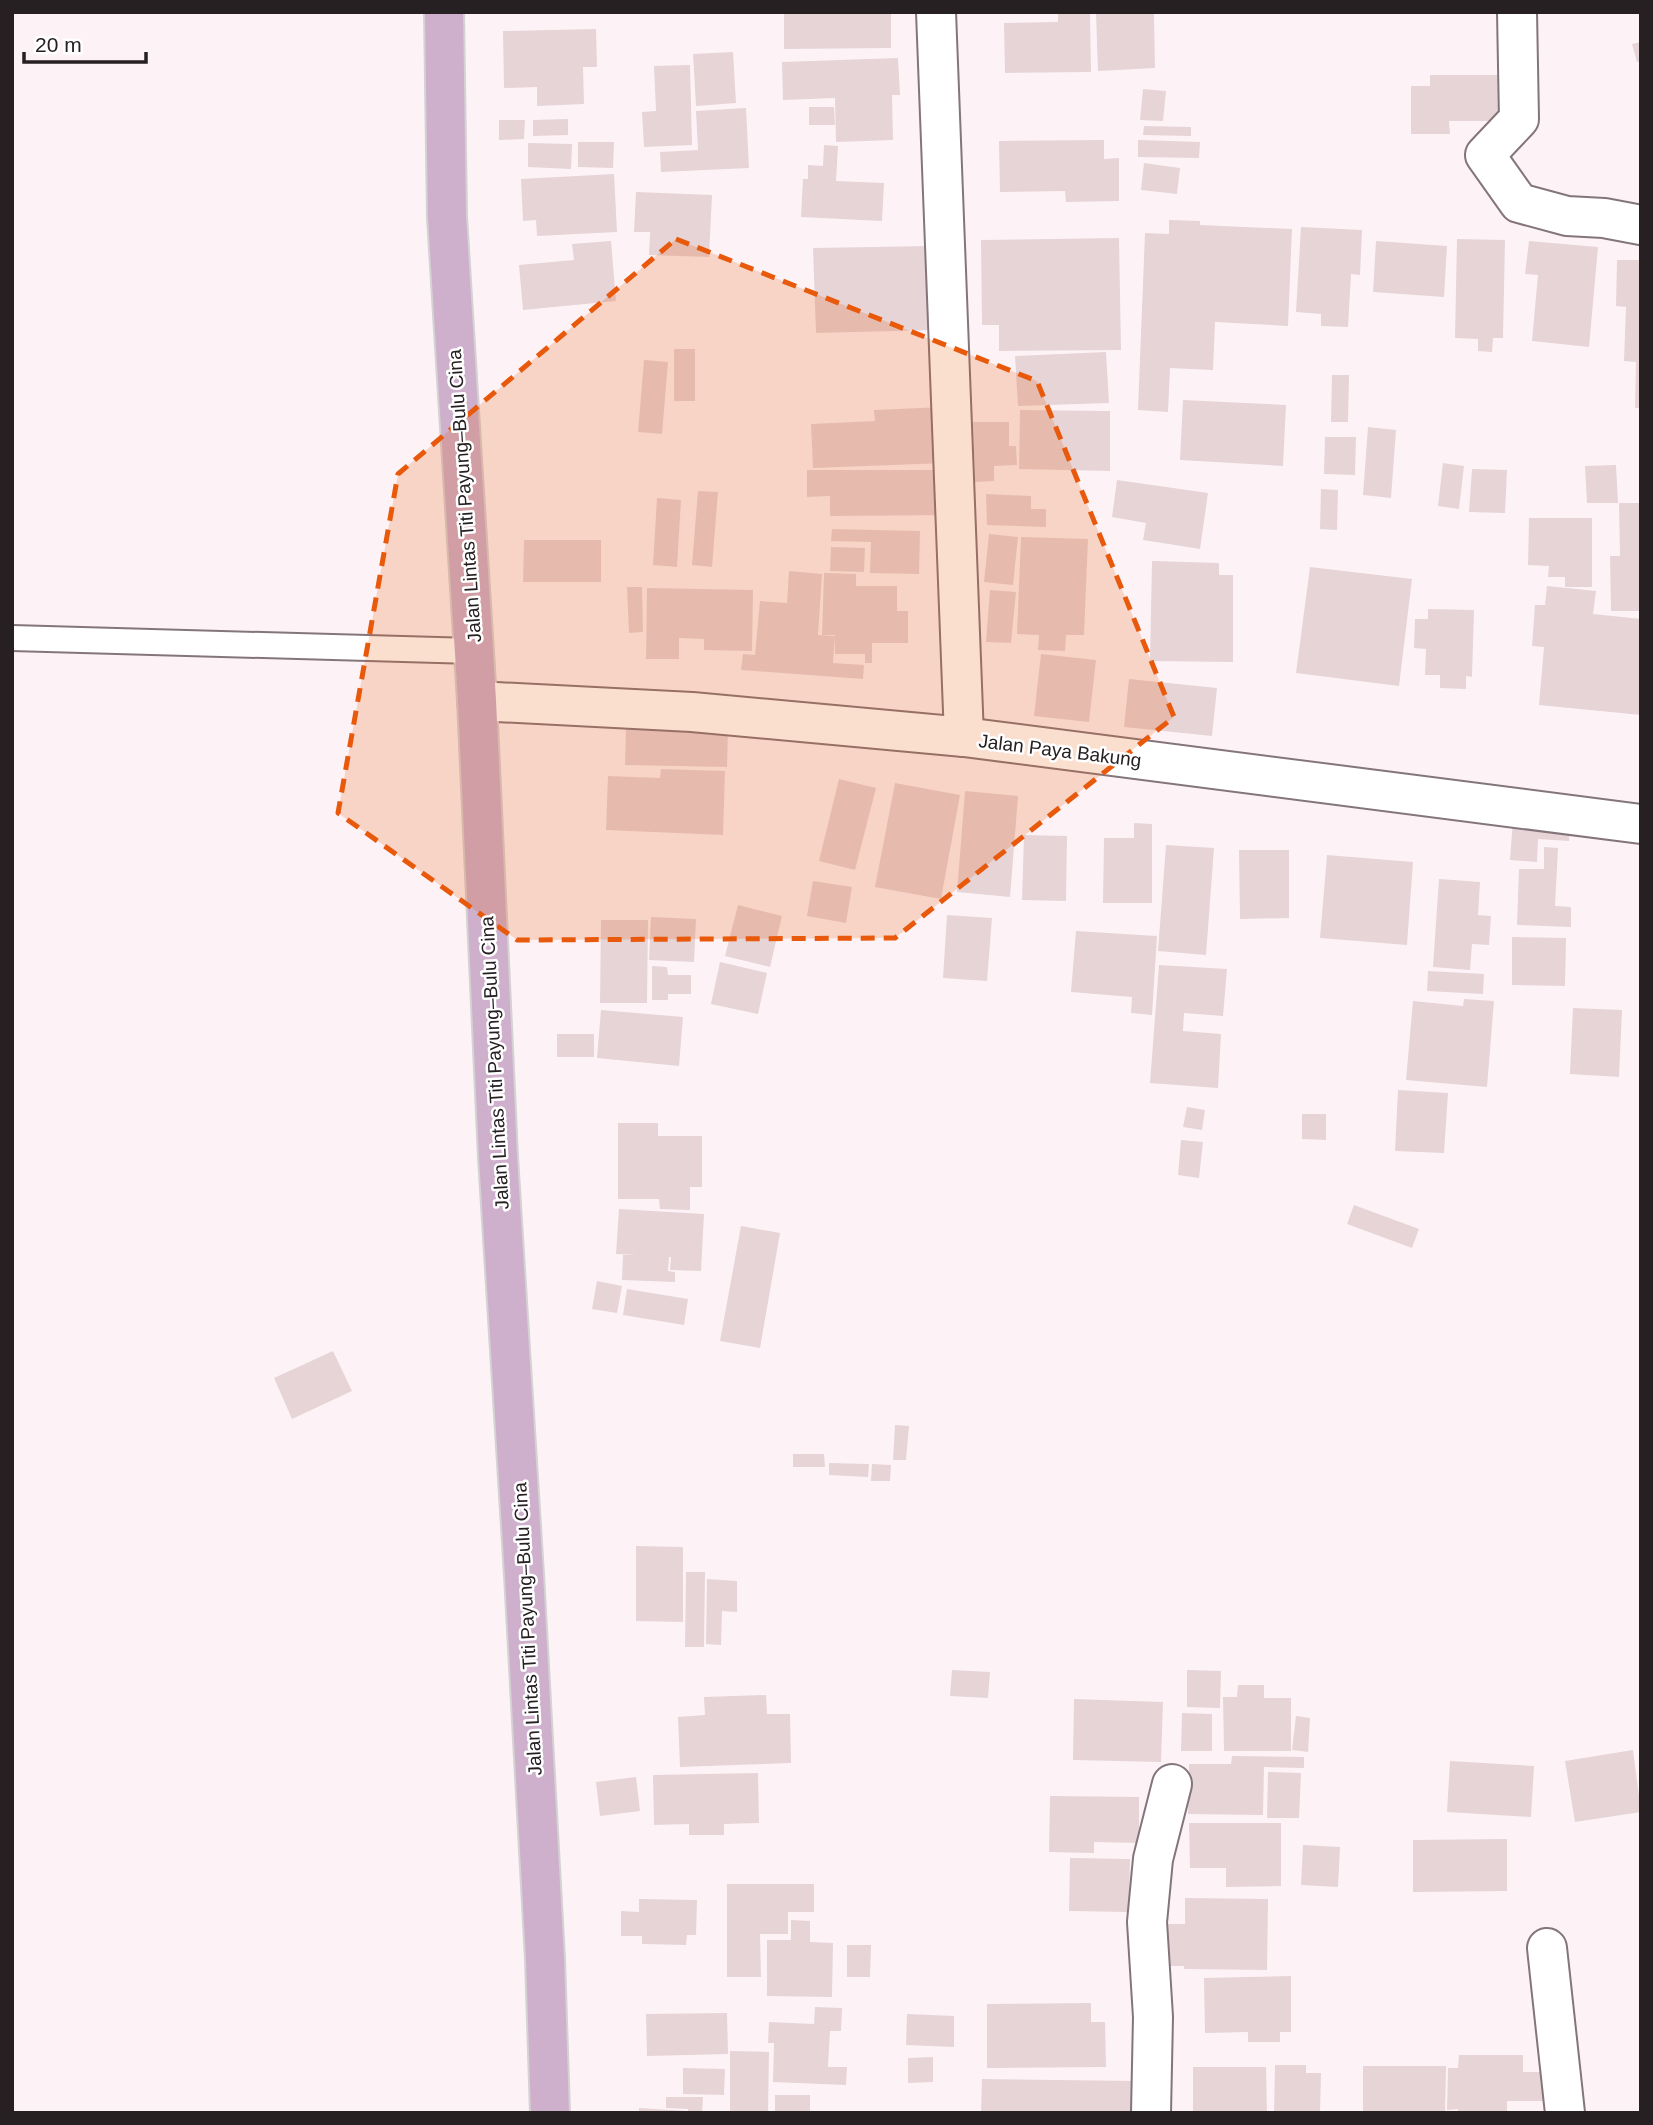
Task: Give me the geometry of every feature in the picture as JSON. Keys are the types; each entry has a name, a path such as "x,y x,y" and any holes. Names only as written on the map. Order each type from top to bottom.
{"main road":[{"name":"Jalan Lintas Titi Payung–Bulu Cina","path":"444,12 447,217 477,701 499,1171 545,1959 550,2113"}],"street":[{"path":"936,12 965,507 964,737"},
{"path":"1517,12 1519,120 1485,155 1519,203 1567,216 1604,218 1641,225"},
{"name":"Jalan Paya Bakung","path":"477,701 692,712 964,737 1641,824"},
{"path":"1151,2113 1153,2017 1147,1923 1153,1859 1172,1784"},
{"path":"1547,1948 1565,2113"}],"lane":[{"path":"12,638 474,651"}],"highlighted area":[{"path":"676,239 1037,381 1174,717 895,938 517,940 338,813 398,474"}],"building":[{"path":"784,12 891,12 891,48 784,49"},
{"path":"1058,12 1090,12 1091,72 1005,73 1004,23 1058,22"},
{"path":"1096,12 1154,14 1155,68 1098,71"},
{"path":"596,29 597,67 583,67 584,104 537,106 537,87 504,88 503,31"},
{"path":"1641,42 1641,61 1637,62 1632,44"},
{"path":"733,52 736,103 696,106 693,54"},
{"path":"898,58 900,95 892,95 893,140 836,142 835,98 783,100 782,62"},
{"path":"690,65 692,145 644,147 642,112 656,111 654,66"},
{"path":"1430,75 1508,75 1508,121 1449,121 1450,134 1411,134 1411,86 1430,86"},
{"path":"1143,89 1166,91 1163,121 1140,120"},
{"path":"809,107 834,107 835,125 809,125"},
{"path":"746,108 749,168 661,172 660,152 698,150 696,111"},
{"path":"568,119 568,135 533,136 533,120"},
{"path":"499,120 525,120 524,139 499,140"},
{"path":"1144,126 1191,127 1191,136 1143,135"},
{"path":"1104,140 1104,159 1119,158 1119,201 1066,202 1065,191 1000,192 999,141"},
{"path":"1138,140 1200,142 1199,158 1138,157"},
{"path":"578,142 614,142 613,168 578,167"},
{"path":"528,143 572,144 571,169 528,167"},
{"path":"824,145 838,146 836,181 884,183 882,221 801,217 803,179 808,179 808,165 823,166"},
{"path":"1144,163 1180,168 1177,194 1141,190"},
{"path":"614,174 617,232 537,236 536,220 523,221 521,179"},
{"path":"636,192 712,195 709,257 649,255 650,232 634,232"},
{"path":"1169,220 1200,221 1200,225 1292,229 1288,326 1215,322 1213,370 1170,368 1168,412 1138,410 1145,233 1169,234"},
{"path":"1301,227 1362,230 1360,275 1351,274 1348,327 1321,326 1321,314 1296,312"},
{"path":"1119,238 1121,350 999,351 999,325 982,325 981,240"},
{"path":"1457,239 1505,240 1503,338 1493,338 1492,352 1478,351 1478,339 1455,338"},
{"path":"611,241 616,301 523,310 519,265 574,260 572,244"},
{"path":"1376,241 1447,246 1444,297 1373,292"},
{"path":"1529,241 1598,247 1589,347 1532,341 1538,275 1525,274"},
{"path":"931,246 933,330 816,333 813,248"},
{"path":"1617,260 1641,260 1641,408 1635,408 1636,362 1624,361 1626,307 1616,306"},
{"path":"674,349 695,349 695,401 674,401"},
{"path":"1106,352 1109,403 1018,406 1015,356"},
{"path":"644,360 668,362 662,434 638,432"},
{"path":"1332,375 1349,375 1348,422 1331,422"},
{"path":"1183,400 1286,405 1283,466 1180,460"},
{"path":"943,407 945,463 813,468 811,424 875,421 874,410"},
{"path":"1020,410 1110,411 1110,471 1019,469"},
{"path":"973,422 1009,422 1009,446 1016,446 1017,465 994,466 994,481 975,482"},
{"path":"1368,427 1396,430 1391,498 1363,495"},
{"path":"1325,437 1356,437 1355,475 1324,474"},
{"path":"1443,463 1464,466 1459,509 1438,506"},
{"path":"1616,465 1618,503 1587,503 1585,466"},
{"path":"1472,469 1507,470 1505,513 1469,512"},
{"path":"807,470 934,470 934,478 948,477 948,515 830,516 830,496 807,497"},
{"path":"1117,480 1208,493 1200,549 1143,540 1146,523 1112,517"},
{"path":"1321,489 1338,490 1337,530 1320,529"},
{"path":"698,491 718,492 712,567 692,565"},
{"path":"986,494 1031,496 1031,509 1046,509 1046,527 987,525"},
{"path":"657,498 681,500 677,567 653,565"},
{"path":"1619,503 1641,503 1641,611 1611,611 1610,556 1620,556"},
{"path":"1529,518 1592,518 1592,587 1565,587 1565,577 1548,577 1549,566 1528,565"},
{"path":"832,529 920,531 919,574 870,573 871,542 831,541"},
{"path":"989,534 1018,537 1013,585 984,582"},
{"path":"1021,537 1088,539 1084,635 1066,635 1065,651 1038,650 1039,635 1017,634"},
{"path":"524,540 601,540 601,582 523,582"},
{"path":"831,547 865,548 864,572 830,571"},
{"path":"1152,561 1219,563 1219,575 1233,575 1233,662 1150,661"},
{"path":"1310,567 1412,579 1399,686 1296,673"},
{"path":"789,571 822,574 818,635 835,636 833,663 864,665 863,679 741,670 743,654 755,655 760,601 787,603"},
{"path":"824,573 856,574 856,586 897,586 897,611 908,611 908,643 872,643 872,663 865,663 865,654 835,654 835,635 822,635"},
{"path":"1547,586 1596,591 1593,614 1641,619 1641,715 1539,705 1544,647 1532,646 1535,605 1545,605"},
{"path":"627,587 642,587 643,632 629,633"},
{"path":"647,588 753,590 752,651 704,650 704,639 679,638 679,659 646,659"},
{"path":"990,590 1016,592 1011,643 986,642"},
{"path":"1428,609 1474,610 1472,677 1466,676 1466,689 1440,688 1440,675 1425,675 1426,649 1414,648 1415,619 1428,619"},
{"path":"1041,654 1096,660 1089,722 1034,716"},
{"path":"1129,679 1217,688 1212,736 1124,727"},
{"path":"626,726 728,729 727,767 625,765"},
{"path":"661,769 725,771 723,835 606,830 608,776 660,778"},
{"path":"839,779 876,788 855,870 819,861"},
{"path":"895,783 960,795 941,899 875,887"},
{"path":"965,791 1018,796 1010,897 957,892"},
{"path":"1513,819 1570,823 1569,841 1538,839 1537,862 1510,860"},
{"path":"1134,823 1152,824 1152,903 1103,903 1104,838 1134,838"},
{"path":"1024,835 1067,836 1066,901 1022,900"},
{"path":"1166,845 1214,848 1206,955 1158,951"},
{"path":"1544,847 1558,848 1555,906 1571,907 1571,927 1517,925 1519,869 1544,869"},
{"path":"1239,850 1289,850 1289,918 1240,919"},
{"path":"1327,855 1413,862 1407,945 1320,938"},
{"path":"1439,879 1480,882 1478,915 1491,916 1489,945 1472,944 1470,970 1433,967"},
{"path":"813,881 852,887 846,923 807,916"},
{"path":"738,905 782,916 770,967 725,956"},
{"path":"947,915 992,918 987,981 943,978"},
{"path":"651,917 696,919 694,962 649,960"},
{"path":"601,920 648,920 647,1003 600,1003"},
{"path":"1076,931 1157,936 1152,1015 1131,1013 1132,997 1071,992"},
{"path":"1512,937 1566,938 1565,986 1512,985"},
{"path":"720,962 767,973 758,1014 711,1004"},
{"path":"1159,965 1227,969 1223,1016 1184,1013 1183,1031 1221,1034 1218,1088 1150,1083"},
{"path":"652,966 667,967 668,975 691,975 691,994 668,994 668,1000 652,1000"},
{"path":"1428,971 1484,974 1483,994 1427,991"},
{"path":"1464,999 1494,1001 1487,1087 1406,1080 1413,1001 1463,1006"},
{"path":"1573,1008 1622,1010 1619,1077 1570,1074"},
{"path":"601,1010 683,1017 679,1066 597,1058"},
{"path":"557,1034 594,1034 594,1057 557,1057"},
{"path":"1398,1090 1448,1093 1444,1153 1395,1151"},
{"path":"1187,1107 1205,1110 1202,1130 1183,1127"},
{"path":"1302,1114 1326,1114 1326,1140 1302,1139"},
{"path":"618,1123 658,1123 658,1136 702,1136 702,1187 690,1187 690,1210 660,1209 659,1199 618,1199"},
{"path":"1181,1140 1203,1142 1199,1178 1178,1175"},
{"path":"1354,1205 1419,1229 1412,1248 1347,1224"},
{"path":"619,1209 704,1214 701,1271 670,1270 669,1257 668,1271 675,1272 675,1282 622,1280 623,1255 637,1255 616,1254"},
{"path":"741,1226 780,1233 760,1348 720,1341"},
{"path":"597,1281 622,1286 617,1313 592,1309"},
{"path":"627,1289 688,1299 684,1325 623,1315"},
{"path":"333,1351 352,1391 292,1419 274,1378"},
{"path":"895,1425 909,1426 906,1460 893,1460"},
{"path":"793,1454 824,1454 825,1467 793,1467"},
{"path":"829,1463 869,1464 868,1477 829,1475"},
{"path":"872,1464 891,1465 890,1481 871,1481"},
{"path":"636,1546 683,1547 683,1622 636,1621"},
{"path":"686,1572 705,1572 704,1647 685,1647"},
{"path":"707,1579 737,1581 737,1612 722,1611 721,1645 706,1644"},
{"path":"952,1670 990,1672 988,1698 950,1696"},
{"path":"1187,1670 1221,1671 1220,1708 1187,1707"},
{"path":"1238,1685 1264,1685 1264,1698 1291,1698 1291,1751 1224,1751 1223,1697 1237,1697"},
{"path":"766,1695 767,1714 790,1714 791,1763 680,1767 678,1717 705,1715 704,1697"},
{"path":"1074,1699 1163,1702 1161,1762 1073,1760"},
{"path":"1182,1713 1212,1714 1212,1751 1181,1751"},
{"path":"1296,1716 1310,1718 1308,1752 1292,1750"},
{"path":"1633,1750 1641,1812 1575,1822 1565,1761"},
{"path":"1232,1756 1304,1757 1304,1768 1264,1767 1263,1815 1188,1814 1189,1764 1231,1764"},
{"path":"1450,1761 1534,1766 1531,1817 1447,1812"},
{"path":"1268,1772 1301,1773 1299,1818 1267,1818"},
{"path":"758,1773 759,1823 724,1824 724,1835 689,1835 689,1824 654,1825 653,1775"},
{"path":"636,1777 640,1811 600,1816 596,1782"},
{"path":"1050,1796 1139,1797 1139,1843 1094,1842 1094,1853 1049,1852"},
{"path":"1189,1823 1281,1823 1281,1886 1226,1887 1226,1868 1190,1868"},
{"path":"1507,1839 1507,1891 1413,1892 1413,1840"},
{"path":"1303,1845 1340,1847 1338,1887 1301,1885"},
{"path":"1070,1858 1130,1859 1129,1912 1069,1911"},
{"path":"727,1884 814,1884 814,1912 788,1912 788,1934 760,1934 761,1977 727,1977"},
{"path":"1185,1898 1268,1899 1267,1970 1184,1969 1184,1966 1163,1966 1164,1924 1185,1924"},
{"path":"639,1899 697,1900 696,1935 687,1935 686,1945 642,1944 642,1936 621,1936 621,1911 639,1912"},
{"path":"791,1920 810,1921 810,1942 833,1943 832,1997 767,1996 767,1940 791,1940"},
{"path":"847,1945 871,1945 870,1977 847,1977"},
{"path":"1291,1976 1291,2032 1280,2032 1280,2042 1248,2042 1248,2032 1205,2033 1204,1978"},
{"path":"1091,2003 1091,2022 1105,2022 1106,2067 987,2068 987,2004"},
{"path":"815,2007 842,2008 841,2031 830,2031 828,2067 847,2067 846,2085 773,2082 774,2043 768,2043 769,2022 814,2024"},
{"path":"727,2013 728,2054 647,2056 646,2014"},
{"path":"907,2014 954,2016 954,2047 906,2045"},
{"path":"730,2051 769,2052 768,2113 730,2113"},
{"path":"1459,2055 1523,2055 1523,2072 1543,2072 1543,2101 1507,2101 1507,2113 1458,2113 1458,2109 1447,2110 1448,2068 1458,2068"},
{"path":"933,2057 933,2082 908,2083 908,2058"},
{"path":"1275,2065 1306,2065 1306,2073 1321,2073 1320,2113 1274,2113"},
{"path":"1363,2066 1446,2066 1445,2113 1363,2113"},
{"path":"1193,2067 1266,2067 1267,2113 1193,2113"},
{"path":"683,2068 725,2069 724,2095 683,2094"},
{"path":"982,2079 1138,2081 1137,2113 981,2113"},
{"path":"775,2095 810,2095 810,2113 775,2113"},
{"path":"666,2097 703,2097 702,2113 666,2108"},
{"path":"639,2108 687,2111 639,2113"}]}
